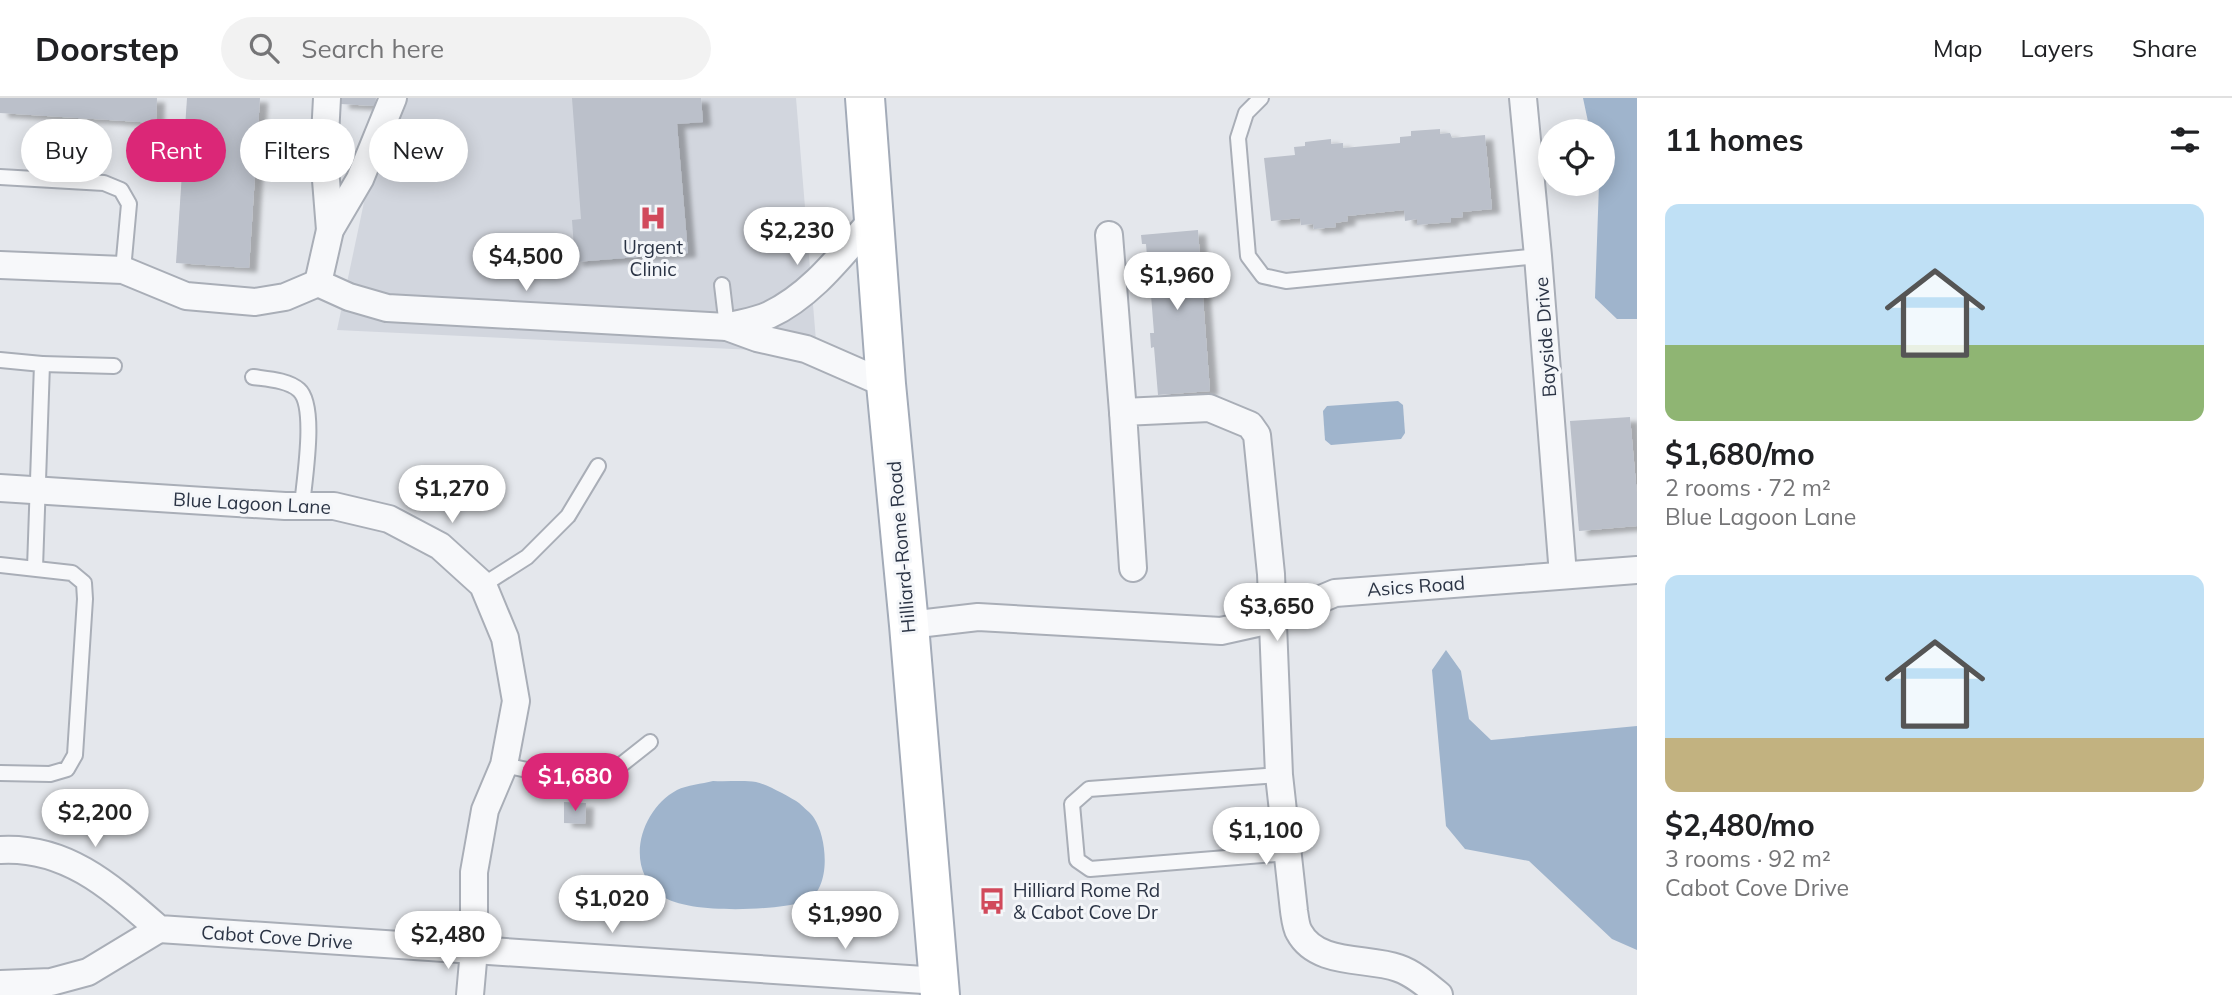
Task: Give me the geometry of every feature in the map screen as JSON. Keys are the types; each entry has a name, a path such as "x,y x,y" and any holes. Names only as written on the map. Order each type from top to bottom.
{"main road":[{"name":"Hilliard-Rome Road","path":"865,98 886,384 939,988"}],"street":[{"path":"318,283 330,230 324,155 327,98"},
{"path":"330,230 360,179 393,98"},
{"name":"Bayside Drive","path":"1523,98 1563,575"},
{"path":"727,327 768,316 796,300 819,280 873,219"},
{"path":"1109,235 1133,568"},
{"path":"0,265 123,270 186,296 256,302 285,297 318,283 349,297 387,307 727,327 757,338 806,349 886,384"},
{"path":"1123,412 1209,408 1250,425 1257,435 1271,574 1279,775 1298,931 1311,948 1336,956 1399,968 1439,995"},
{"name":"Blue Lagoon Lane","path":"0,488 334,506 389,519 440,545 484,585 505,638 516,701 504,765 485,810 474,872 474,950 470,995"},
{"name":"Asics Road","path":"909,625 978,617 1221,631 1272,620 1335,593 1637,570"},
{"path":"0,850 11,849 53,857 89,872 159,929 88,972 51,982 0,984"},
{"name":"Cabot Cove Drive","path":"159,929 474,950 939,988"}],"lane":[{"path":"1261,98 1246,113 1238,138 1248,256 1263,276 1286,281 1538,256"},
{"path":"0,177 104,183 121,190 129,204 123,270"},
{"path":"722,285 727,327"},
{"path":"0,360 114,366"},
{"path":"34,568 42,364"},
{"path":"253,377 282,382 297,388 306,397 309,413 302,506"},
{"path":"484,585 527,558 568,516 598,466"},
{"path":"0,565 72,573 84,583 85,599 75,755 67,769 50,774 0,773"},
{"path":"504,765 573,780 612,772 650,742"},
{"path":"1279,775 1088,789 1072,804 1077,860 1090,869 1288,853"}],"shaded area":[{"path":"386,98 796,98 817,353 337,330 369,178 369,182 468,182 468,119 382,119"}],"water":[{"path":"1583,98 1637,98 1637,319 1617,319 1595,298 1599,196 1615,196 1615,119 1587,119"},
{"path":"1398,401 1403,405 1405,433 1401,439 1331,445 1325,440 1323,411 1327,406"},
{"path":"1446,650 1461,671 1469,719 1491,740 1637,726 1637,950 1612,939 1529,861 1465,849 1446,826 1432,670"},
{"path":"713,781 760,783 795,800 813,816 822,839 825,864 819,888 812,897 803,902 772,907 710,908 674,902 662,896 650,884 640,855 641,840 654,811 664,799 677,790"}],"building":[{"path":"0,98 157,98 156,119 126,121 0,113"},
{"path":"187,98 260,98 259,119 240,119 240,182 255,182 249,268 176,263 181,182 226,182 226,119 186,119"},
{"path":"341,98 376,98 375,106 341,104"},
{"path":"572,98 701,98 703,122 677,124 688,253 575,262 572,220 581,219"},
{"path":"1440,129 1440,134 1450,133 1452,138 1485,135 1492,209 1462,212 1463,217 1451,218 1451,222 1417,225 1417,219 1405,221 1404,210 1347,216 1348,221 1335,223 1336,227 1314,229 1313,224 1301,225 1300,218 1271,221 1264,158 1295,155 1294,147 1305,146 1305,142 1331,139 1331,144 1343,143 1343,148 1400,143 1400,137 1411,136 1411,131"},
{"path":"1198,230 1210,391 1158,395 1154,347 1151,348 1150,333 1154,333 1151,295 1147,296 1146,281 1149,281 1146,244 1142,244 1141,235"},
{"path":"1630,417 1637,526 1579,531 1570,421"},
{"path":"564,802 586,803 585,824 564,823"}],"place":[{"name":"Urgent Clinic","path":"653,218"},
{"name":"Hilliard Rome Rd & Cabot Cove Dr","path":"992,901"}]}
